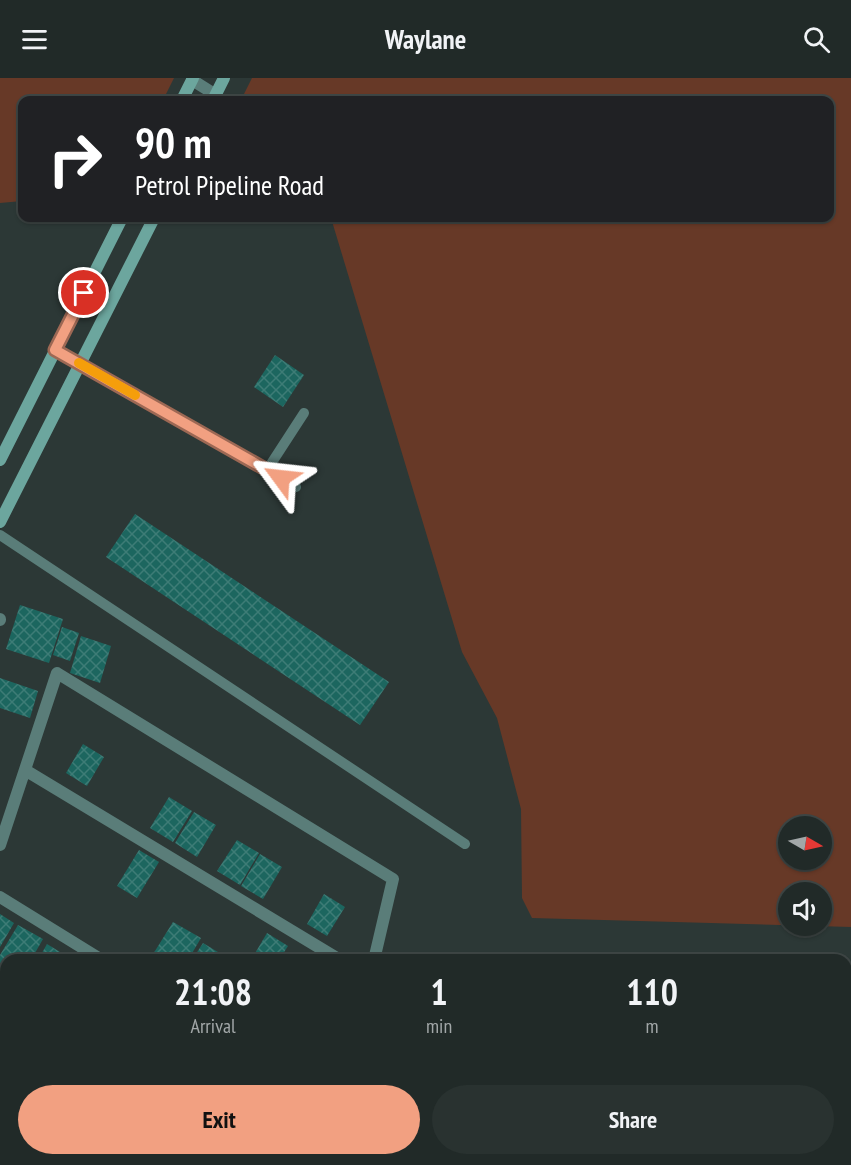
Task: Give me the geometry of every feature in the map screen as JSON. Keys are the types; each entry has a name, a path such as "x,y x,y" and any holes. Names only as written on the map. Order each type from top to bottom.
{"main road":[{"path":"216,96 225,78"},
{"path":"184,96 192,79"},
{"path":"0,459 120,222"},
{"path":"0,522 152,222"}],"street":[{"path":"192,79 213,96"},
{"path":"0,845 57,673 393,879 375,954"},
{"path":"25,770 330,954"},
{"path":"0,897 92,954"}],"lane":[{"path":"55,350 296,486"},
{"path":"267,470 304,413"},
{"path":"0,535 465,844"}],"shaded area":[{"path":"0,78 174,78 165,96 18,96 18,201 0,203"},
{"path":"252,78 851,78 851,927 832,926 832,882 778,882 778,925 532,918 522,898 521,809 497,718 462,652 332,222 834,222 834,96 243,96"}],"building":[{"path":"275,355 304,375 283,407 254,387"},
{"path":"135,514 389,682 360,725 106,557"},
{"path":"20,605 63,619 49,663 6,649"},
{"path":"62,627 79,633 70,661 53,655"},
{"path":"81,636 111,646 100,683 70,673"},
{"path":"0,678 38,691 30,718 0,708"},
{"path":"83,744 104,757 87,786 66,773"},
{"path":"169,797 192,811 173,842 150,828"},
{"path":"194,812 216,825 197,857 175,843"},
{"path":"237,840 259,853 240,885 217,871"},
{"path":"139,850 159,862 137,898 117,886"},
{"path":"260,854 282,867 263,899 241,886"},
{"path":"324,894 345,907 327,936 307,924"},
{"path":"0,914 14,923 0,947"},
{"path":"173,922 201,938 192,954 153,954"},
{"path":"18,925 43,939 34,954 1,954"},
{"path":"267,933 288,946 283,954 255,954"},
{"path":"203,943 221,954 196,954"},
{"path":"47,944 63,954 41,954"}],"slow traffic":[{"path":"79,363 135,395"}],"route":[{"path":"84,293 55,350 281,478"}]}
